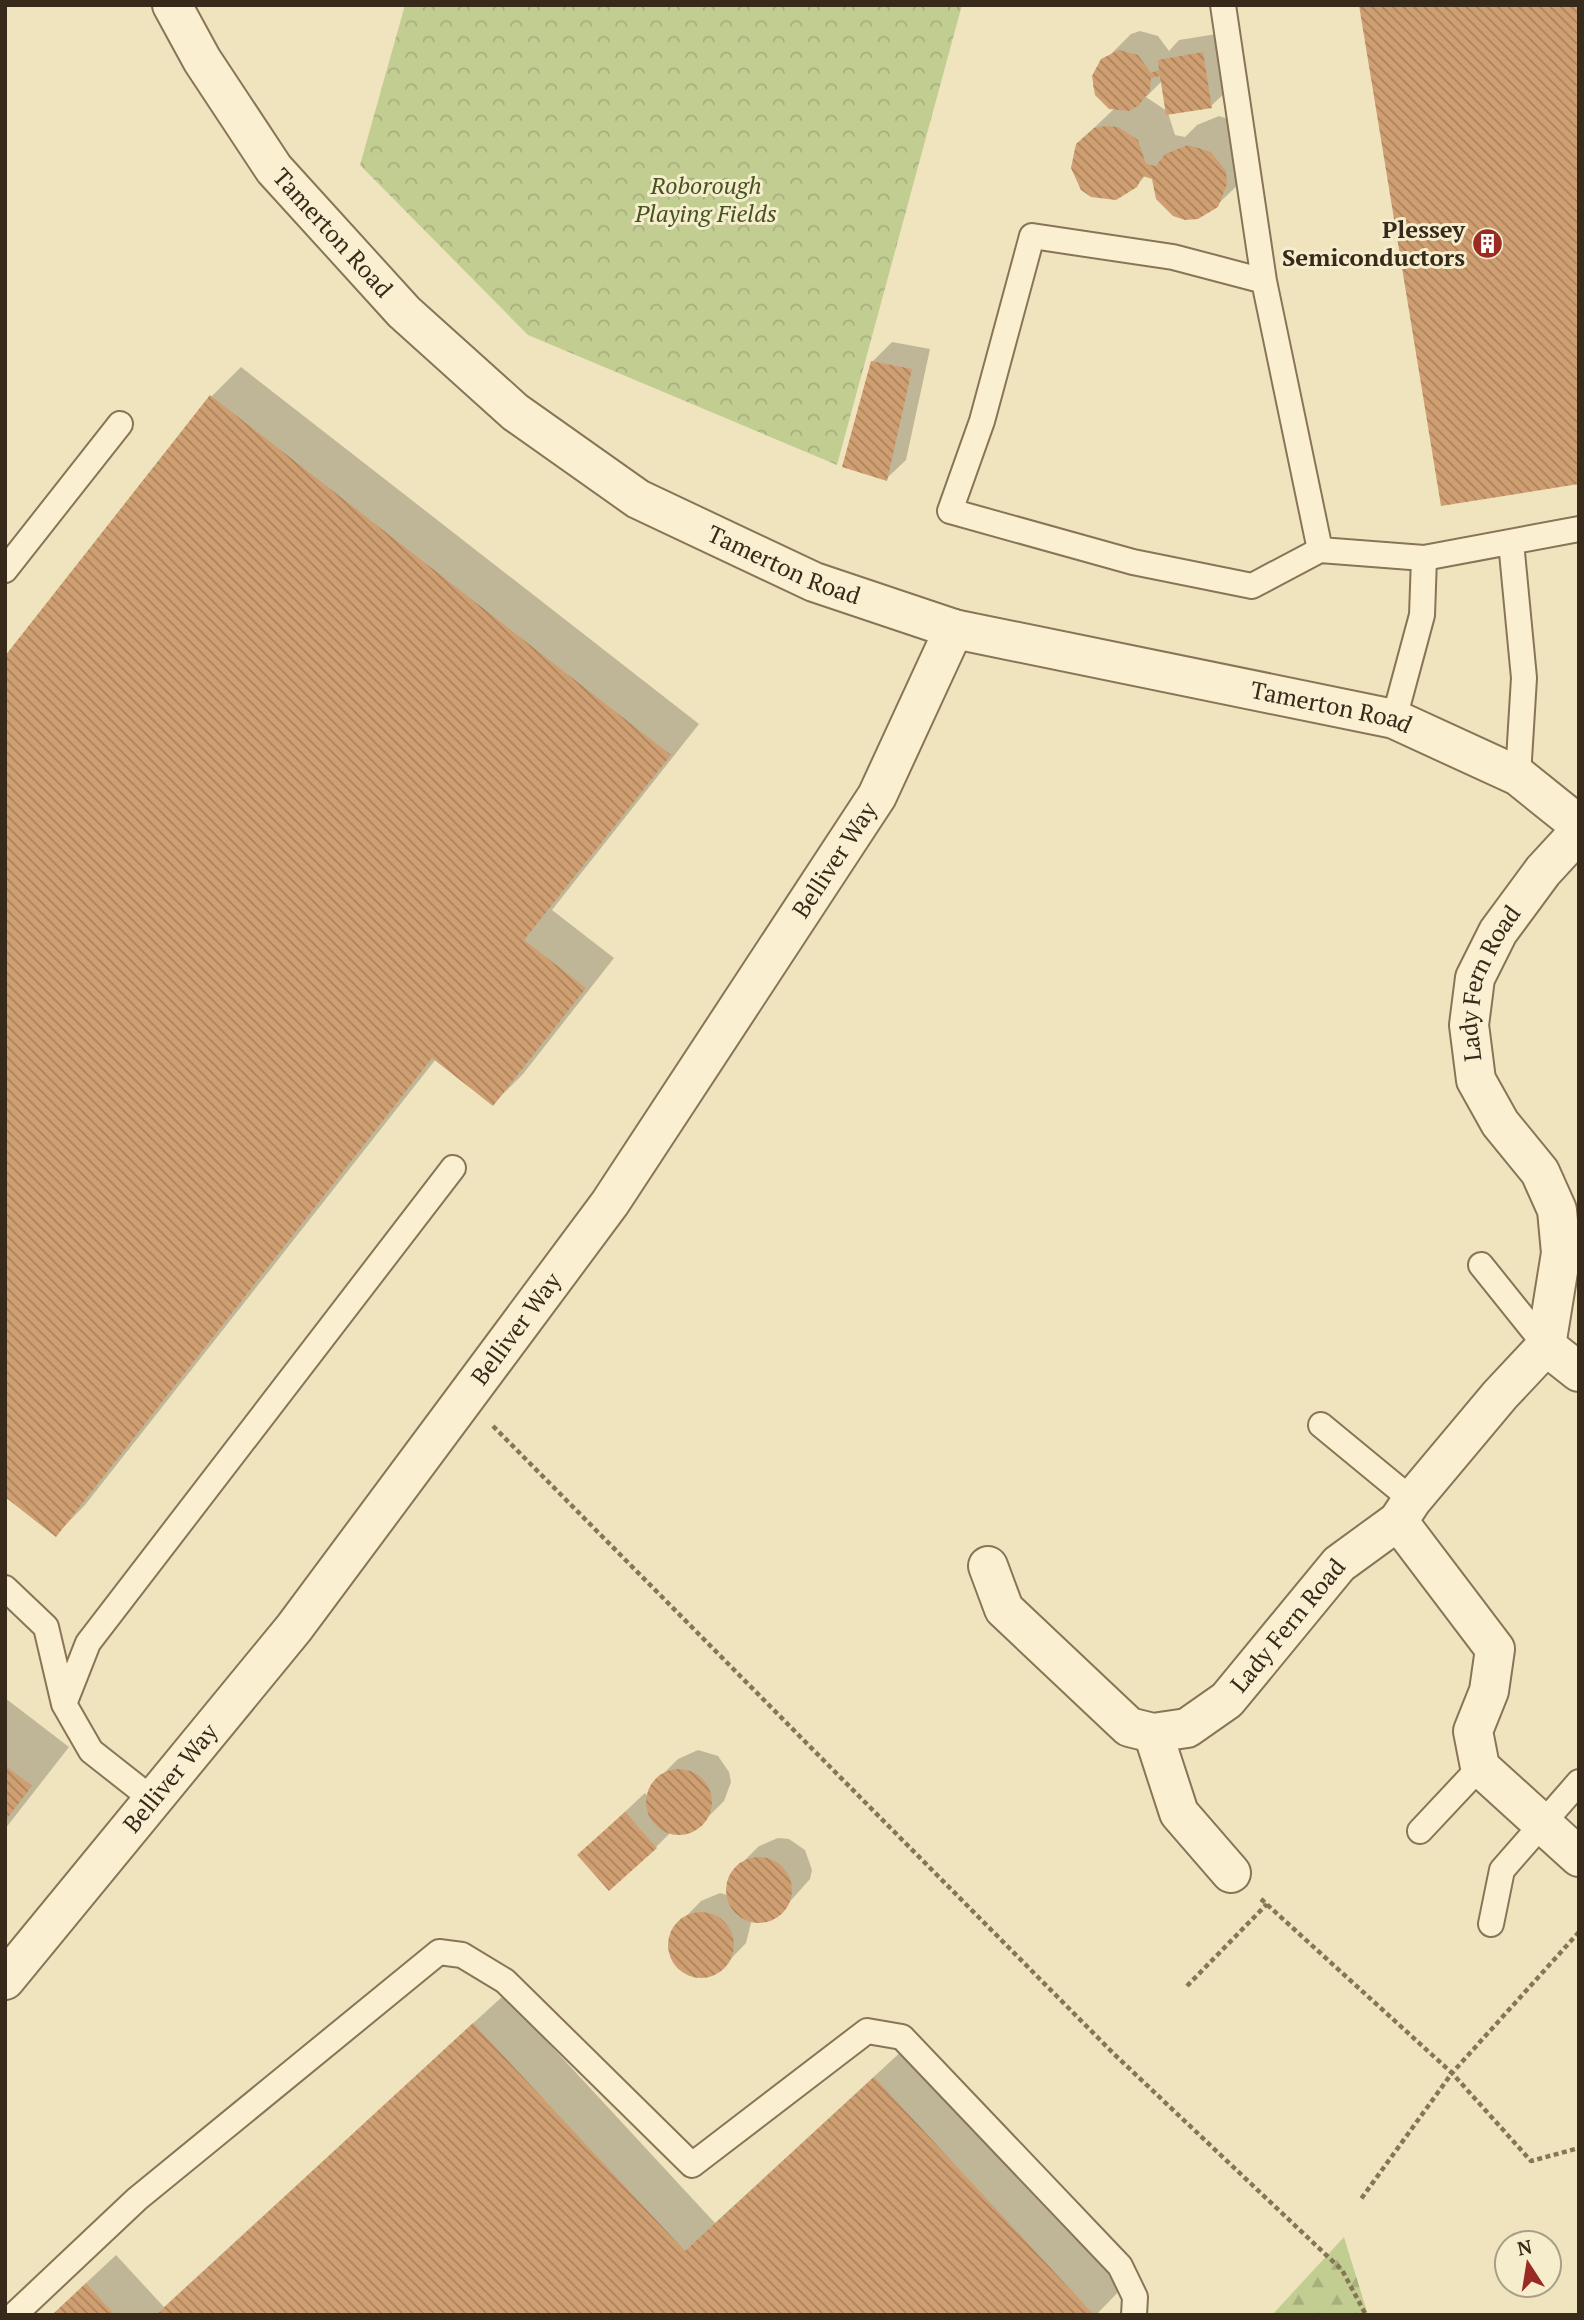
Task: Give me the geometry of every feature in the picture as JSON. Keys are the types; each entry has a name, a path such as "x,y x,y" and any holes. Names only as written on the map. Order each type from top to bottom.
{"street":[{"name":"Tamerton Road","path":"172,5 202,60 274,169 404,312 515,412 638,499 814,582 954,629 1394,719 1518,776 1579,825"},
{"name":"Belliver Way","path":"5,1980 294,1628 610,1203 877,796 954,629"},
{"name":"Lady Fern Road","path":"1153,1733 1187,1728 1227,1700 1339,1564 1405,1511 1546,1346 1561,1254 1557,1210 1540,1172 1500,1123 1476,1080 1469,1025 1475,978 1498,932 1543,871 1579,832"},
{"path":"1546,1346 1579,1372"},
{"path":"1405,1511 1495,1649 1489,1691 1473,1731 1480,1767 1579,1857"},
{"path":"988,1566 1004,1609 1129,1727 1153,1733 1179,1813 1231,1872"}],"lane":[{"path":"1223,5 1264,281 1320,550"},
{"path":"1264,281 1173,257 1032,236 982,421 950,512 1133,562 1252,586 1320,550 1423,558 1579,529"},
{"path":"5,570 120,424"},
{"path":"1511,542 1524,678 1518,776"},
{"path":"1394,719 1422,615 1423,558"},
{"path":"64,1704 88,1643 453,1168"},
{"path":"1481,1265 1546,1346"},
{"path":"1321,1425 1405,1511"},
{"path":"5,1588 46,1627 64,1704 91,1751 152,1799"},
{"path":"1420,1831 1480,1767"},
{"path":"1491,1924 1502,1870 1579,1782"},
{"path":"14,2315 137,2199 439,1952 462,1955 505,1981 692,2165 867,2031 902,2037 1120,2266 1135,2297 1134,2315"}],"path":[{"path":"465,1398 1114,2054 1342,2270 1366,2315"},
{"path":"1231,1872 1452,2073 1531,2161 1579,2148"},
{"path":"1187,1986 1267,1904"},
{"path":"1361,2199 1452,2073 1579,1932"}],"green space":[{"name":"Roborough Playing Fields","path":"405,5 962,5 837,465 528,335 360,165"},
{"path":"1344,2237 1368,2315 1272,2315"}],"building":[{"name":"Plessey Semiconductors","path":"1359,5 1579,5 1579,484 1441,506"},
{"path":"1119,50 1138,55 1151,73 1159,70 1158,60 1203,52 1212,108 1166,115 1160,76 1151,78 1150,91 1138,106 1129,111 1109,109 1095,95 1092,76 1101,59"},
{"path":"1118,127 1138,140 1146,164 1156,166 1165,154 1188,145 1211,152 1226,171 1227,184 1218,207 1198,219 1185,220 1173,216 1156,199 1152,179 1143,176 1137,187 1116,200 1091,197 1081,190 1071,168 1076,144 1094,128"},
{"path":"871,361 912,369 887,481 842,467"},
{"path":"210,395 671,755 524,940 586,988 493,1106 432,1058 56,1537 5,1497 5,656"},
{"path":"5,1765 32,1786 5,1821"},
{"path":"679,1769 692,1772 702,1779 709,1789 712,1802 709,1815 702,1825 692,1832 679,1835 666,1832 656,1825 649,1815 646,1802 649,1789 656,1779 666,1772"},
{"path":"625,1812 657,1848 609,1891 577,1855"},
{"path":"759,1857 772,1860 782,1867 789,1877 792,1890 789,1903 782,1913 772,1920 759,1923 746,1920 736,1913 729,1903 726,1890 729,1877 736,1867 746,1860"},
{"path":"701,1912 714,1915 724,1922 731,1932 734,1945 731,1958 724,1968 714,1975 701,1978 688,1975 678,1968 671,1958 668,1945 671,1932 678,1922 688,1915"},
{"path":"473,2023 685,2251 874,2077 1094,2315 156,2315"},
{"path":"86,2283 115,2315 52,2315"}],"place":[{"name":"Plessey Semiconductors","path":"1488,244"}]}
